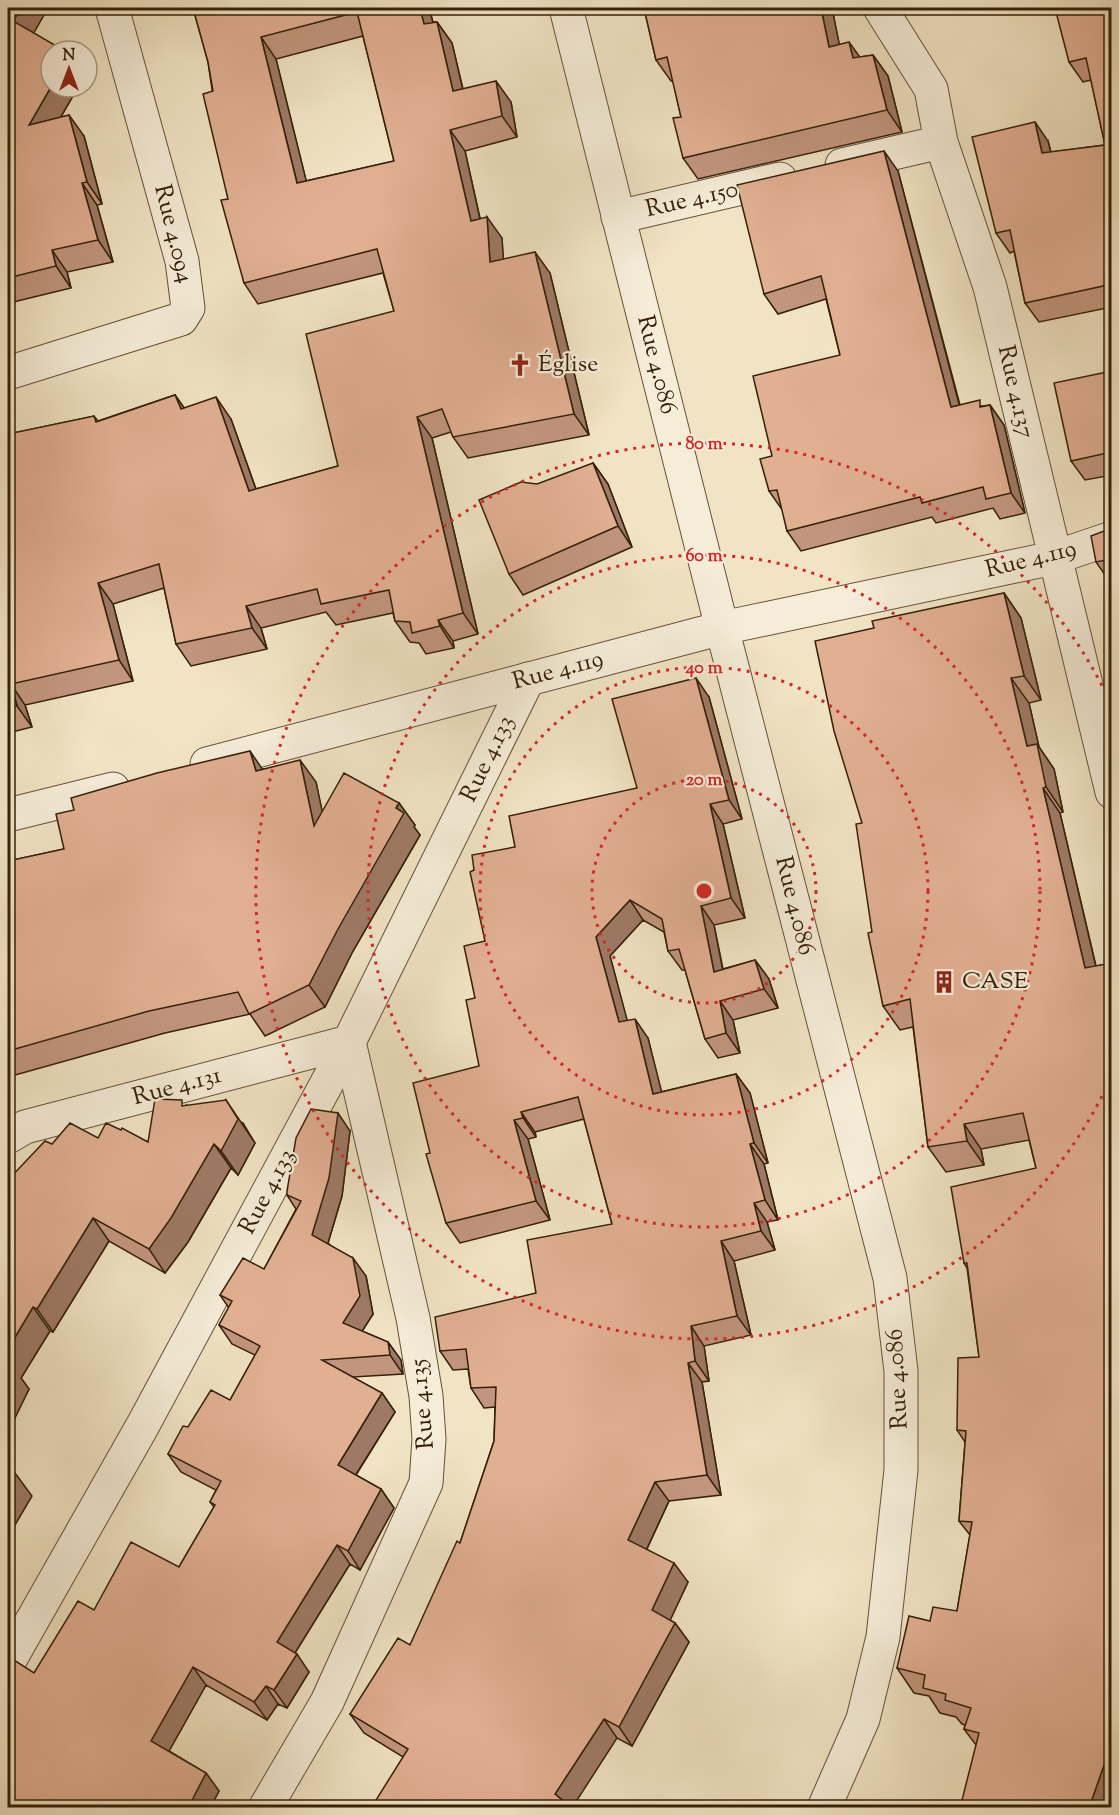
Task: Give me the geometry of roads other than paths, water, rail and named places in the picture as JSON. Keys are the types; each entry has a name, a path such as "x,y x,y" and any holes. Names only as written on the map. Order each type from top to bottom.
{"street":[{"name":"Rue 4.094","path":"8,373 181,320 188,308 182,261 112,8"},
{"name":"Rue 4.086","path":"566,8 722,628 890,1278 901,1371 902,1470 883,1637 863,1719 824,1808"},
{"name":"Rue 4.137","path":"880,8 931,88 941,142 990,287 1053,558 1112,792"},
{"name":"Rue 4.150","path":"618,217 941,142"},
{"name":"Rue 4.119","path":"180,771 722,628 1053,558 1112,538"},
{"name":"Rue 4.133","path":"8,1663 143,1425 349,1042 528,679"},
{"path":"8,815 145,780"},
{"name":"Rue 4.131","path":"8,1137 25,1127 349,1042"},
{"name":"Rue 4.135","path":"265,1808 327,1702 426,1484 429,1439 426,1396 413,1317 349,1042"}],"place":[{"name":"Église","path":"520,365"},
{"name":"CASE","path":"944,982"}]}
